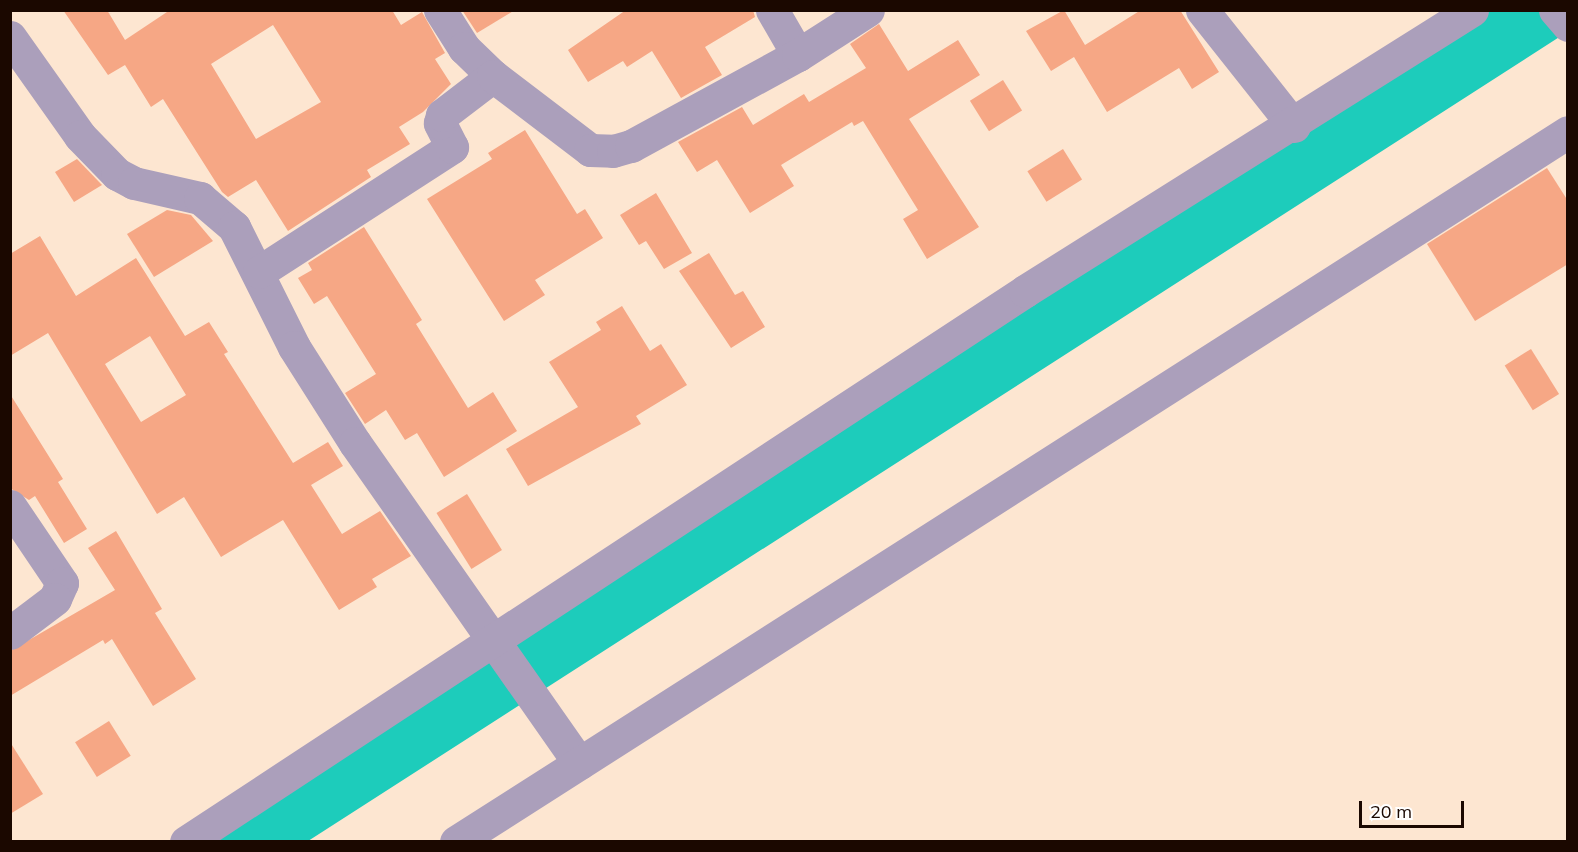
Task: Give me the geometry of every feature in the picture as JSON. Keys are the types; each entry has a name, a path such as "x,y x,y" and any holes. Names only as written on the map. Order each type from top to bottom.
{"street":[{"path":"441,10 464,48 493,76 590,150 603,152 632,146 798,55 868,10"},
{"path":"772,10 798,55"},
{"path":"1202,10 1294,126"},
{"path":"186,842 497,650 1025,291 1294,126 1472,10"},
{"path":"1555,10 1568,25"},
{"path":"10,37 103,161 134,183 185,193 219,210 234,227 259,272 300,357 497,650 573,755"},
{"path":"259,272 452,147 440,123 442,115 493,76"},
{"path":"456,842 573,755 1568,132"},
{"path":"10,506 62,583 55,599 10,633"}],"building":[{"path":"63,10 107,10 125,40 170,10 392,10 401,25 422,12 445,53 435,59 451,84 423,112 399,127 410,144 367,170 371,177 288,231 256,180 228,197 222,192 163,99 151,107 125,65 108,75","holes":["273,25 321,102 256,139 211,64"]},
{"path":"462,10 515,10 477,33"},
{"path":"626,10 753,10 755,17 705,47 722,75 681,98 652,51 627,67 623,61 588,82 568,50"},
{"path":"1064,10 1085,45 1141,10 1180,10 1219,72 1192,89 1179,68 1107,112 1074,57 1051,71 1026,31"},
{"path":"879,24 908,71 958,40 980,75 909,119 979,227 927,259 903,219 918,210 863,121 854,126 852,122 781,165 794,186 750,213 717,160 697,172 678,142 742,107 753,125 804,94 809,102 866,68 850,44"},
{"path":"1003,80 1022,111 989,131 970,101"},
{"path":"525,130 577,214 585,209 603,238 535,280 545,295 504,321 427,199 492,159 488,153"},
{"path":"1063,149 1082,180 1046,202 1027,171"},
{"path":"77,159 102,185 74,202 55,172"},
{"path":"1547,168 1568,201 1568,264 1475,321 1427,244"},
{"path":"656,193 692,253 664,269 646,241 639,245 620,215"},
{"path":"167,210 191,215 213,241 154,277 127,234"},
{"path":"364,227 422,320 416,324 468,408 493,392 517,431 444,477 417,433 405,440 386,410 365,424 345,393 376,374 327,296 314,304 298,278 312,270 308,263"},
{"path":"40,236 76,296 136,258 185,336 209,322 228,352 224,354 293,463 328,442 343,466 311,485 342,534 380,511 411,556 372,579 377,587 339,610 283,520 221,557 184,497 157,514 48,333 10,356 10,254","holes":["150,336 186,395 141,422 105,364"]},
{"path":"709,253 735,295 743,291 765,327 731,348 679,271"},
{"path":"622,306 650,351 661,344 687,385 636,416 641,424 528,486 506,449 578,407 549,362 601,330 596,322"},
{"path":"1531,349 1559,394 1533,410 1505,365"},
{"path":"10,394 63,479 58,482 87,529 64,543 35,496 29,500 10,488"},
{"path":"467,494 502,550 471,569 436,513"},
{"path":"116,531 162,609 155,613 196,679 153,706 112,639 105,644 103,640 10,696 10,651 115,590 88,548"},
{"path":"109,721 131,756 97,777 75,742"},
{"path":"10,742 43,794 10,814"}],"waterway":[{"path":"247,842 1542,10"}]}
